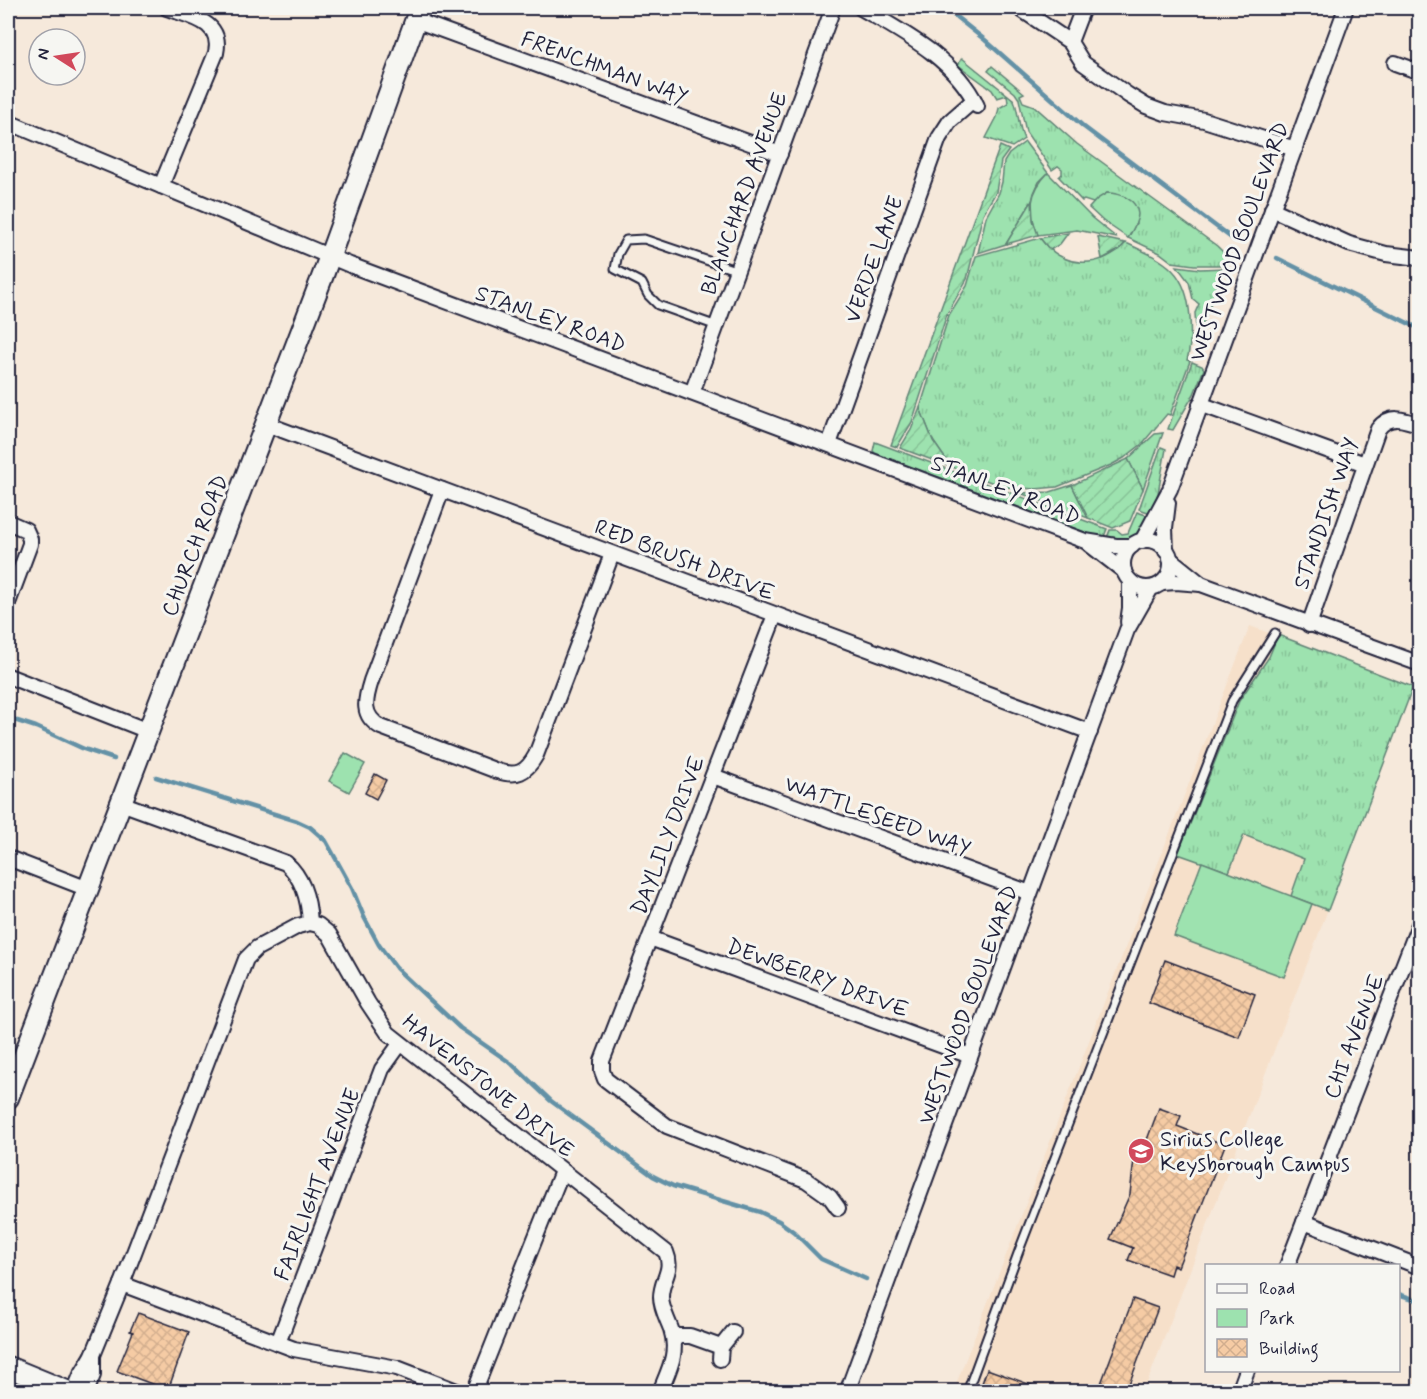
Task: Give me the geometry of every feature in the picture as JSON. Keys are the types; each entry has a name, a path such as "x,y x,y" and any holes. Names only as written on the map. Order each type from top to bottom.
{"main road":[{"name":"CHURCH ROAD","path":"8,1098 266,424 418,14"},
{"path":"8,1367 69,1392"}],"street":[{"path":"161,186 218,45 216,33 207,24 168,8"},
{"name":"BLANCHARD AVENUE","path":"692,393 833,8"},
{"name":"VERDE LANE","path":"829,444 939,138 950,121 975,103 960,78 944,62 911,38 861,8"},
{"path":"1019,8 1070,42 1083,63 1146,106 1165,113 1224,125 1295,149"},
{"path":"1070,42 1083,8"},
{"name":"WESTWOOD BOULEVARD","path":"1168,555 1165,520 1170,489 1346,8"},
{"name":"FRENCHMAN WAY","path":"418,14 780,154"},
{"path":"1395,63 1419,72"},
{"name":"STANLEY ROAD","path":"8,122 329,256 1085,541 1116,546 1137,544"},
{"path":"1272,209 1349,244 1386,254 1419,258"},
{"path":"1200,405 1365,464"},
{"name":"STANDISH WAY","path":"1309,625 1378,429 1388,420 1403,420 1419,424"},
{"name":"RED BRUSH DRIVE","path":"266,424 1090,732"},
{"name":"WESTWOOD BOULEVARD","path":"1137,544 1170,489"},
{"path":"442,490 371,681 365,707 370,719 381,727 441,750 512,775 525,771 536,755 612,554"},
{"path":"8,522 26,530 30,539 28,551 8,603"},
{"name":"STANLEY ROAD","path":"1085,541 1127,576"},
{"path":"1201,584 1156,542 1137,544 1125,557 1127,576 1143,588 1176,582 1201,584 1419,664"},
{"path":"1157,586 1170,572 1168,555"},
{"name":"WESTWOOD BOULEVARD","path":"847,1392 1127,630 1130,608 1127,576"},
{"name":"WESTWOOD BOULEVARD","path":"1127,630 1157,586"},
{"name":"DAYLILY DRIVE","path":"775,615 602,1061 602,1071 609,1083 667,1126 806,1180 830,1197 838,1208"},
{"path":"8,676 148,731"},
{"name":"WATTLESEED WAY","path":"713,776 1030,893"},
{"path":"74,1392 81,1374 93,1355 122,1284 246,959 256,948 298,926 310,923 305,892 298,878 286,863 121,803"},
{"path":"8,858 88,890"},
{"name":"CHI AVENUE","path":"1288,1264 1419,922"},
{"name":"HAVENSTONE DRIVE","path":"310,923 318,925 329,934 380,1022 400,1044 666,1252 670,1265 663,1287 662,1303 675,1349 660,1392"},
{"name":"DEWBERRY DRIVE","path":"650,938 970,1056"},
{"name":"FAIRLIGHT AVENUE","path":"278,1344 382,1069 400,1044"},
{"path":"474,1392 562,1171"},
{"path":"1304,1222 1419,1267"},
{"path":"122,1284 278,1344 311,1353 397,1368 459,1392"},
{"path":"673,1336 690,1336 720,1353 733,1332"},
{"path":"86,1392 93,1375 93,1355"},
{"path":"1240,1391 1247,1372"}],"lane":[{"path":"717,326 658,304 648,296 642,282 615,269 618,254 626,240 644,239 738,271"},
{"path":"967,1392 1020,1248 1232,701 1275,633"}],"shaded area":[{"name":"Sirius College Keysborough Campus","path":"1250,626 1413,687 1144,1391 953,1392"}],"green space":[{"path":"962,58 1014,100 1024,139 1012,147 986,138 999,108 1008,103 1007,95 997,98 992,90 958,65"},
{"path":"992,66 1024,93 1020,95 1023,102 1034,106 1077,144 1217,246 1228,257 1225,265 1172,262 1160,253 1128,238 1136,223 1135,206 1125,197 1107,193 1093,203 1082,201 1059,177 1062,169 1058,166 1052,170 1026,132 1019,99 988,71"},
{"path":"1025,142 1048,173 1039,182 1032,201 1006,244 978,253 986,217 999,193 1004,162 1009,154"},
{"path":"1000,146 1009,150 1001,161 996,192 983,214 967,279 947,314 912,422 897,447 891,445"},
{"path":"1048,173 1092,218 1117,238 1077,230 1038,235 1033,218 1032,202 1037,187"},
{"path":"1107,193 1127,198 1137,209 1137,220 1128,238 1089,208"},
{"path":"1032,201 1033,220 1038,235 1006,244"},
{"path":"1068,233 1060,244 1050,250 1040,238"},
{"path":"1098,237 1125,243 1119,250 1102,259"},
{"path":"1040,238 1059,256 1070,260 1082,262 1104,258 1126,243 1163,262 1179,278 1188,302 1191,334 1187,360 1190,361 1170,415 1167,414 1142,444 1124,458 1057,487 1035,489 1004,487 951,467 933,441 920,408 949,315 967,286 976,256"},
{"path":"1177,266 1200,269 1224,268 1201,329 1196,328 1195,313 1199,304 1193,299 1189,282"},
{"path":"1192,362 1204,369 1194,394 1173,430 1168,429"},
{"path":"920,408 933,441 951,467 900,448"},
{"path":"1163,433 1143,489 1128,459 1155,434"},
{"path":"875,442 1107,529 1103,539 875,453 873,451"},
{"path":"1161,447 1166,449 1158,493 1151,513 1139,509"},
{"path":"1128,459 1143,489 1130,521 1113,528 1088,518 1072,485"},
{"path":"1072,485 1088,518 1020,493 1050,492"},
{"path":"1137,512 1149,516 1137,534 1123,540 1106,540 1110,530 1117,530 1122,534 1128,533"},
{"path":"1278,635 1413,687 1328,910 1291,896 1304,859 1244,835 1229,872 1178,854 1239,701 1269,657"},
{"path":"345,753 365,764 349,792 329,781"},
{"path":"1202,862 1312,904 1284,977 1174,936"}],"building":[{"path":"375,774 386,780 376,799 365,793"},
{"path":"1165,960 1255,994 1239,1037 1149,1003"},
{"path":"1159,1108 1181,1116 1177,1126 1225,1145 1178,1267 1173,1265 1170,1275 1128,1260 1133,1248 1110,1239 1130,1194 1134,1160 1139,1161"},
{"path":"1133,1299 1158,1308 1126,1392 1115,1392 1100,1386"},
{"path":"138,1313 189,1332 168,1390 117,1371"},
{"path":"987,1369 1045,1390 1045,1392 979,1392"}],"waterway":[{"path":"945,8 1084,127 1234,240"},
{"path":"1277,258 1420,329"},
{"path":"8,718 114,759"},
{"path":"156,777 310,827 326,841 352,888 379,945 396,968 460,1028 512,1064 551,1101 653,1176 673,1186 760,1212 779,1221 794,1232 821,1259 866,1279"},
{"path":"1400,1295 1420,1301"}],"place":[{"name":"Sirius College Keysborough Campus","path":"1141,1151"}]}
